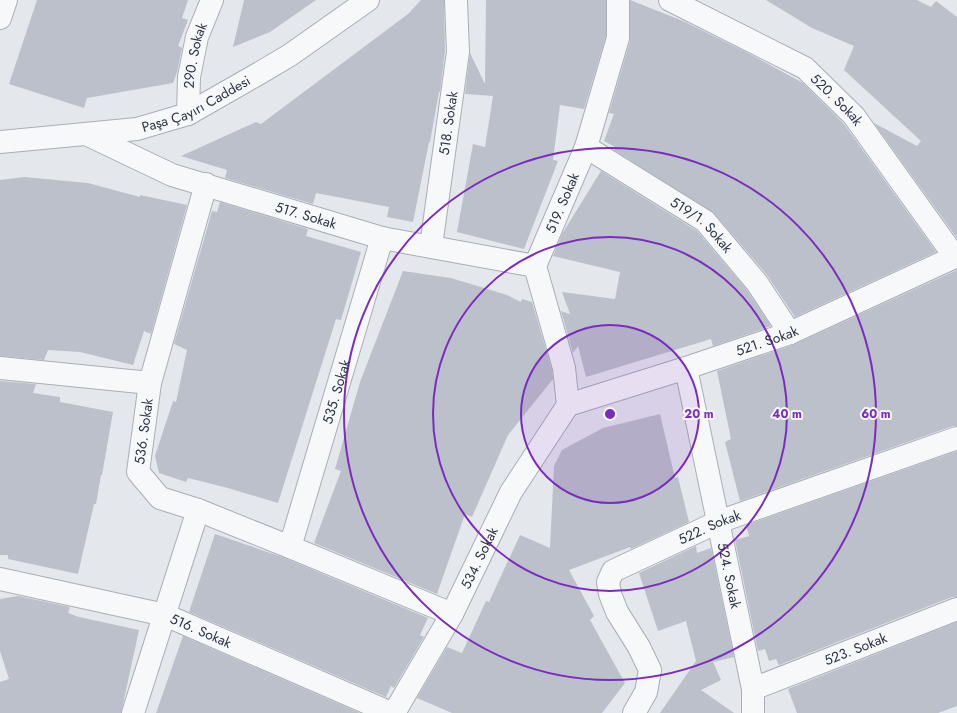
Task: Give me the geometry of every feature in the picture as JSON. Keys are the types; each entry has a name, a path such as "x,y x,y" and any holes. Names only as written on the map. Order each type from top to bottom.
{"street":[{"path":"0,18 6,0"},
{"name":"290. Sokak","path":"188,114 189,77 197,37 212,0"},
{"name":"Paşa Çayırı Caddesi","path":"0,142 137,129 188,114 290,54 368,0"},
{"name":"518. Sokak","path":"431,246 458,52 456,0"},
{"name":"519. Sokak","path":"535,266 586,147 618,38 618,0"},
{"name":"520. Sokak","path":"670,0 805,68 854,116 956,256"},
{"name":"517. Sokak","path":"86,134 172,175 382,238 535,266"},
{"name":"519/1. Sokak","path":"586,147 705,221 757,283 790,333"},
{"name":"536. Sokak","path":"198,510 160,498 138,472 150,383 206,184"},
{"name":"535. Sokak","path":"290,547 382,238"},
{"name":"521. Sokak","path":"568,405 686,368 790,333 956,256"},
{"path":"535,266 564,368 568,405"},
{"path":"0,368 150,383"},
{"name":"524. Sokak","path":"686,368 753,689 753,713"},
{"name":"534. Sokak","path":"393,713 452,614 511,492 568,405"},
{"name":"522. Sokak","path":"634,713 646,692 650,670 617,612 610,594 608,582 613,571 718,522 957,438"},
{"path":"134,713 198,510 452,614"},
{"name":"516. Sokak","path":"0,579 165,615 393,713"},
{"name":"523. Sokak","path":"753,689 957,609"}],"building":[{"path":"37,0 188,0 182,18 188,20 178,46 182,48 173,83 87,98 84,108 9,84"},
{"path":"244,0 316,0 270,32 233,47"},
{"path":"421,0 444,0 445,51 440,92 413,222 387,217 389,207 316,193 313,204 225,178 227,170 181,156 256,122 261,124 408,14"},
{"path":"486,0 606,0 606,36 584,109 560,105 553,160 558,161 524,249 457,232 473,144 485,147 493,96 465,94 470,53 485,84"},
{"path":"630,0 683,21 748,53 803,83 844,124 936,252 795,317 767,275 714,213 614,150 615,147 604,141 614,114 609,113 630,41"},
{"path":"766,0 917,0 931,7 936,1 957,17 957,238 874,123 917,146 921,141 844,70 854,46 812,28"},
{"path":"601,171 697,231 747,290 771,326 713,346 711,339 586,377 578,346 573,353 561,311 570,314 562,292 615,299 620,272 553,256 562,234"},
{"path":"24,177 88,183 140,197 140,195 187,205 151,334 144,331 133,365 80,352 48,350 44,360 0,356 0,180"},
{"path":"220,202 308,229 306,236 361,252 341,320 336,319 278,503 228,488 188,478 186,482 159,473 155,456 173,401 176,402 187,350 174,344 212,211 217,212"},
{"path":"957,270 957,426 953,426 740,501 725,442 731,439 717,371 795,344"},
{"path":"403,271 451,278 507,295 521,302 522,299 532,302 552,370 553,379 508,435 472,517 465,514 437,594 314,543 341,471 335,469 360,382"},
{"path":"0,381 36,384 33,393 60,397 60,402 113,412 96,504 94,504 78,574 8,559 8,555 0,555"},
{"path":"660,414 675,478 678,477 689,522 631,549 630,547 569,570 594,616 590,620 625,683 602,713 452,713 417,698 447,647 462,653 486,601 489,602 520,535 550,548 554,466 562,450 603,428"},
{"path":"957,451 957,597 952,597 779,665 776,659 769,661 765,649 758,651 735,540 749,536 746,525"},
{"path":"215,534 282,557 428,618 420,635 424,637 394,688 391,686 386,697 189,612"},
{"path":"696,546 697,553 711,548 734,657 713,662 721,680 701,690 734,713 660,713 696,661 686,621 658,631 639,573"},
{"path":"18,596 70,607 68,613 79,617 139,630 121,713 0,713 0,682 9,679 0,651 0,599"},
{"path":"957,622 957,706 938,713 797,713 788,689"},
{"path":"183,636 360,713 156,713"}]}
